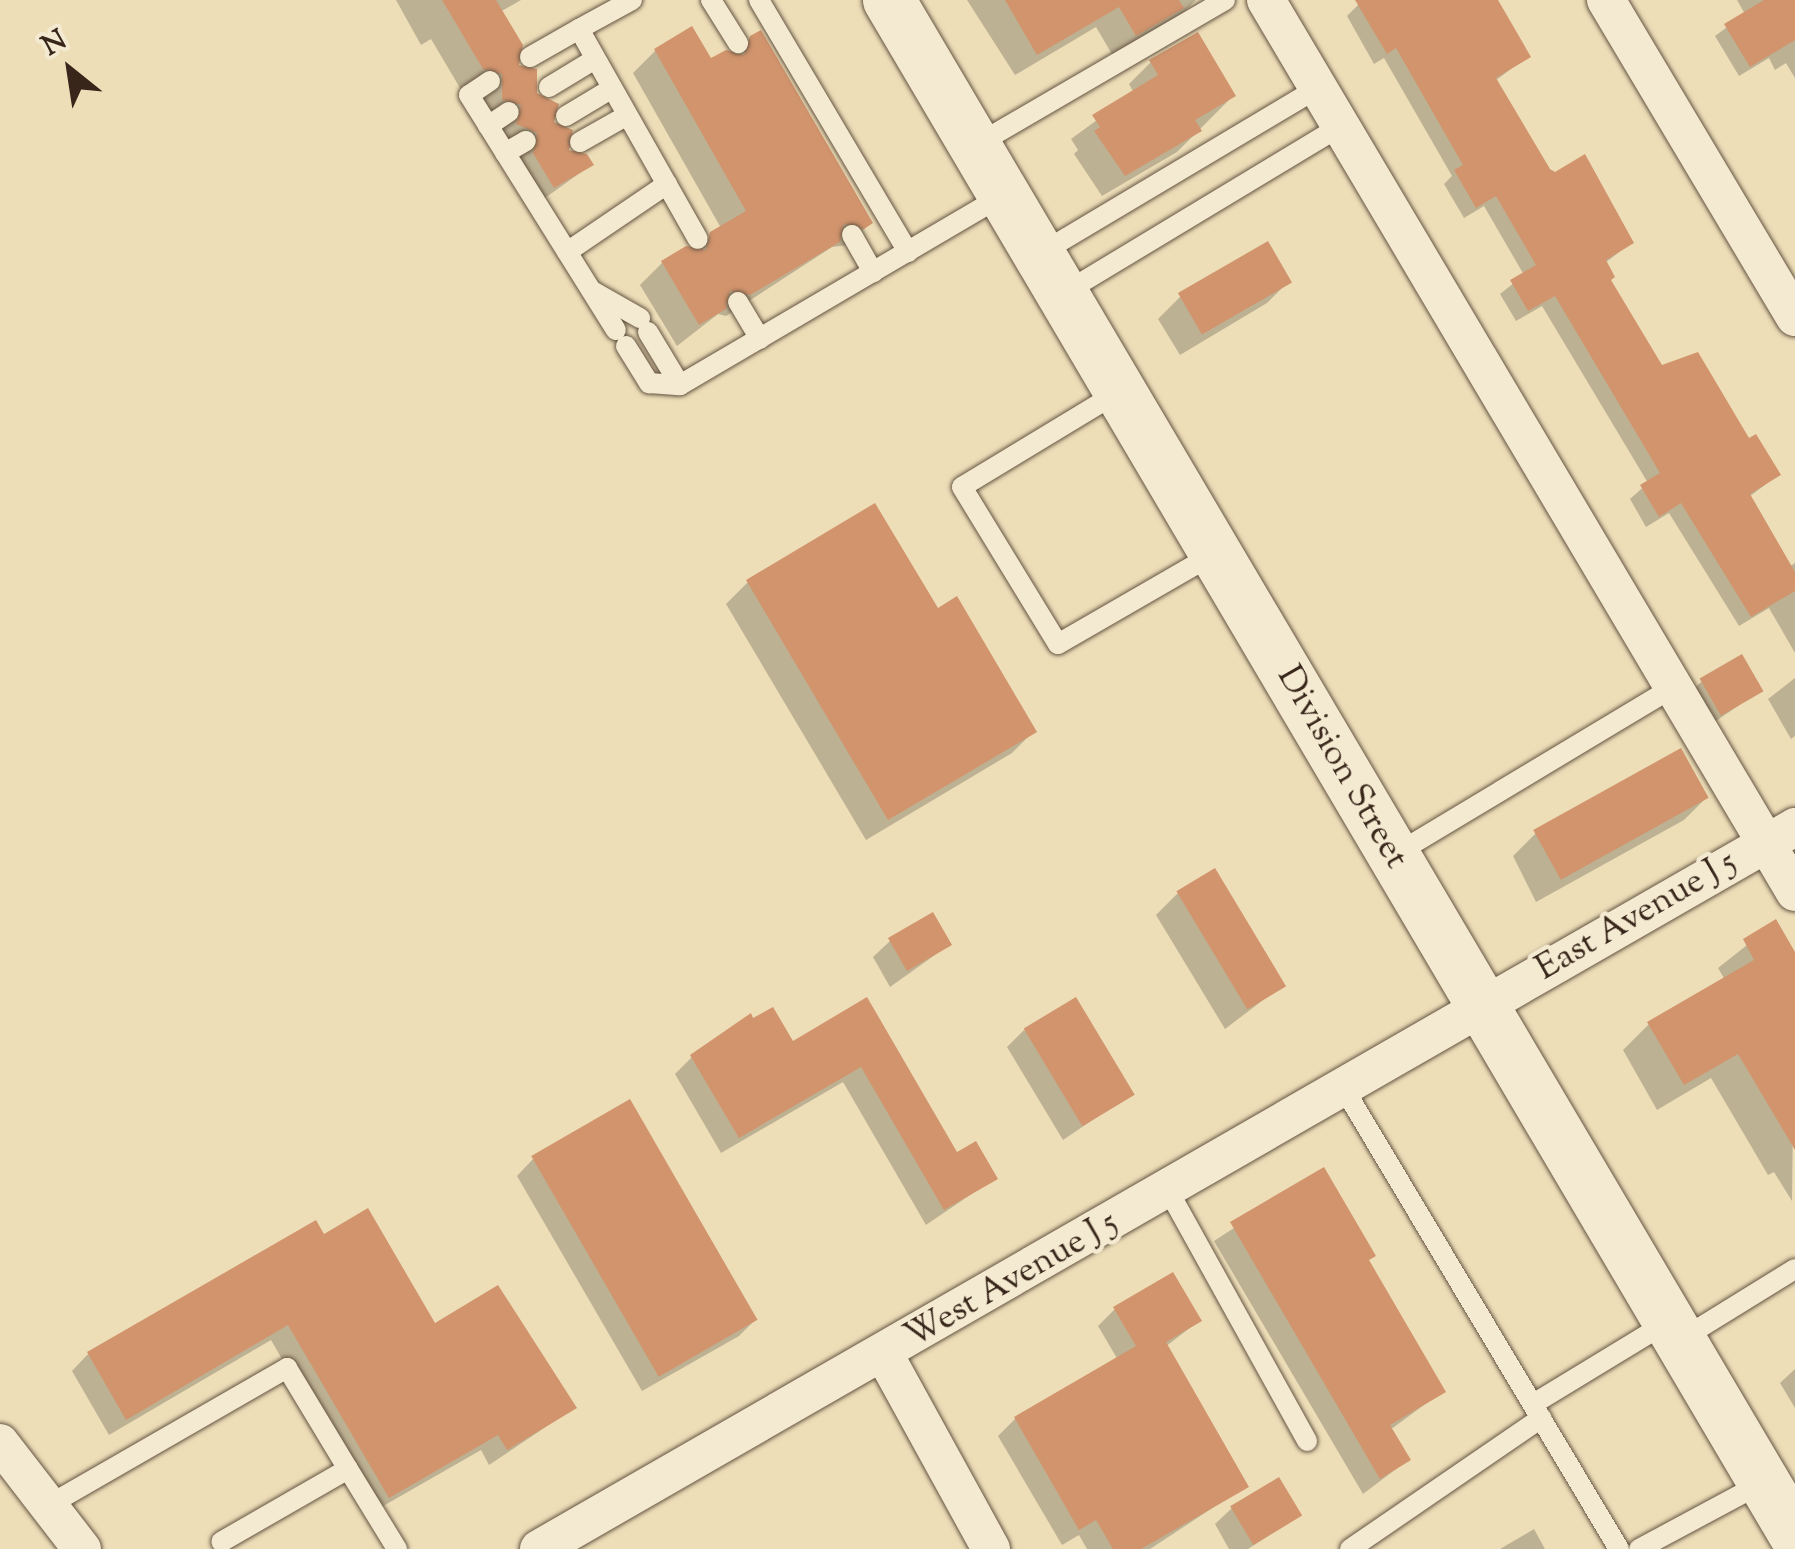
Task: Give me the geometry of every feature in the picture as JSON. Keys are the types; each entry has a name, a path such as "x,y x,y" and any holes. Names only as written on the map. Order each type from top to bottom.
{"main road":[{"name":"Division Street","path":"889,0 1795,1535"}],"street":[{"path":"1266,0 1674,687 1781,835 1795,892"},
{"path":"1606,0 1795,317"},
{"name":"East Avenue J 5","path":"1480,1007 1781,835"},
{"name":"West Avenue J 5","path":"564,1543 1480,1007"},
{"path":"885,1356 991,1549"},
{"path":"0,1442 82,1549"}],"lane":[{"path":"530,57 632,0"},
{"path":"711,0 738,43"},
{"path":"759,0 908,252"},
{"path":"974,146 1225,0"},
{"path":"579,30 698,239"},
{"path":"549,87 595,59"},
{"path":"490,81 469,95 649,383 680,385 1005,195"},
{"path":"566,116 611,88"},
{"path":"1051,274 1318,88"},
{"path":"488,126 509,112"},
{"path":"580,142 626,116"},
{"path":"1051,274 1341,126"},
{"path":"506,154 526,141"},
{"path":"520,177 540,165"},
{"path":"567,252 666,184"},
{"path":"852,235 873,272"},
{"path":"592,290 644,325 680,385"},
{"path":"738,302 760,338"},
{"path":"1119,392 962,486 1058,644 1214,554"},
{"path":"1392,856 1674,687"},
{"path":"1343,1087 1619,1549"},
{"path":"1168,1190 1307,1442"},
{"path":"1350,1549 1537,1411 1674,1331 1795,1269"},
{"path":"49,1505 287,1368 397,1549"},
{"path":"221,1542 348,1469"},
{"path":"1639,1549 1764,1482"}],"building":[{"path":"442,0 496,0 523,45 519,65 537,69 537,93 559,104 554,122 573,130 569,150 587,154 594,165 554,188 533,153 537,133 516,124 521,105 502,100 502,74 483,69"},
{"path":"1005,0 1179,0 1184,8 1136,36 1119,7 1037,55"},
{"path":"1355,0 1498,0 1531,57 1496,78 1550,169 1555,172 1585,154 1634,243 1606,260 1615,277 1611,280 1662,365 1698,352 1749,438 1756,434 1781,475 1750,494 1795,572 1795,591 1751,617 1681,503 1659,517 1640,485 1660,473 1555,296 1528,311 1510,280 1536,265 1496,196 1476,208 1454,170 1463,165 1396,48 1387,54"},
{"path":"1764,0 1795,0 1795,40 1750,67 1724,24"},
{"path":"692,26 711,58 726,50 744,55 750,36 761,30 873,223 864,229 844,224 840,242 750,295 730,291 726,309 699,325 661,261 686,246 706,250 710,232 746,211 654,49"},
{"path":"1198,32 1236,96 1195,120 1202,131 1125,176 1094,131 1100,127 1092,115 1158,75 1149,60"},
{"path":"1268,241 1292,283 1202,335 1178,293"},
{"path":"875,503 938,608 957,596 1037,732 888,820 746,580"},
{"path":"1742,654 1764,691 1721,716 1700,678"},
{"path":"1681,748 1709,798 1561,880 1533,830"},
{"path":"1215,868 1286,986 1248,1009 1176,891"},
{"path":"933,912 952,945 907,971 888,938"},
{"path":"1776,919 1795,952 1795,1150 1738,1054 1684,1085 1647,1022 1754,960 1743,939"},
{"path":"867,997 957,1152 976,1141 998,1179 944,1210 861,1067 739,1138 690,1055 751,1013 753,1018 773,1007 793,1041"},
{"path":"1076,997 1135,1095 1082,1126 1024,1028"},
{"path":"630,1099 758,1320 659,1377 531,1156"},
{"path":"1324,1167 1376,1256 1369,1260 1446,1392 1390,1425 1411,1460 1380,1479 1230,1222"},
{"path":"368,1208 435,1323 498,1285 577,1408 507,1450 498,1435 389,1498 288,1325 126,1420 87,1352 316,1220 324,1234"},
{"path":"1173,1272 1202,1321 1166,1342 1249,1487 1141,1549 1113,1549 1096,1520 1079,1530 1014,1417 1136,1346 1113,1307"},
{"path":"1279,1477 1302,1516 1253,1545 1230,1506"}]}
